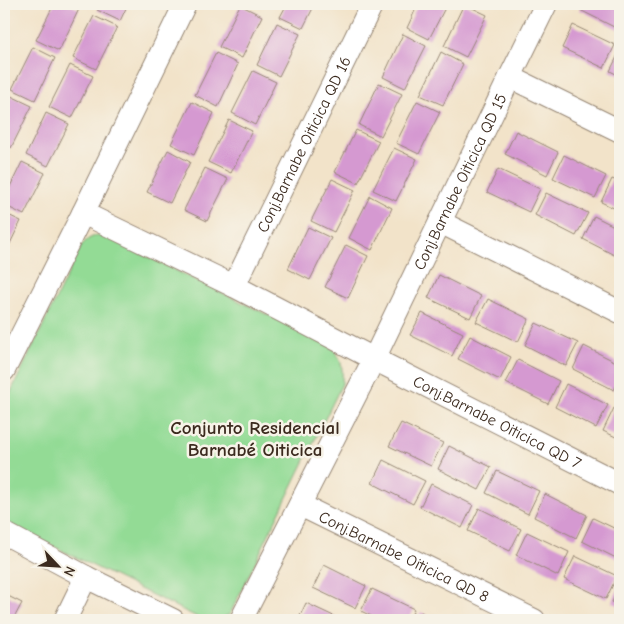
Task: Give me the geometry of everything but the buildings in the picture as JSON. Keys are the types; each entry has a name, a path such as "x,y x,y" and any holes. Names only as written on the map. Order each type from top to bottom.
{"street":[{"path":"6,361 83,214 185,4"},
{"name":"Conj.Barnabe Oiticica QD 16","path":"234,286 372,4"},
{"name":"Conj.Barnabe Oiticica QD 15","path":"241,620 374,359 546,4"},
{"path":"510,77 620,131"},
{"name":"Conj.Barnabe Oiticica QD 7","path":"83,214 234,286 620,484"},
{"path":"440,222 620,312"},
{"name":"Conj.Barnabe Oiticica QD 8","path":"300,505 534,620"},
{"path":"4,533 86,577 173,620"},
{"path":"65,620 86,577"}],"green space":[{"path":"99,235 105,236 332,346 341,364 342,384 230,614 219,620 201,619 4,522 4,406 82,245 89,238"}],"district":[{"name":"Conjunto Residencial Barnabé Oiticica","path":"255,438"}]}
